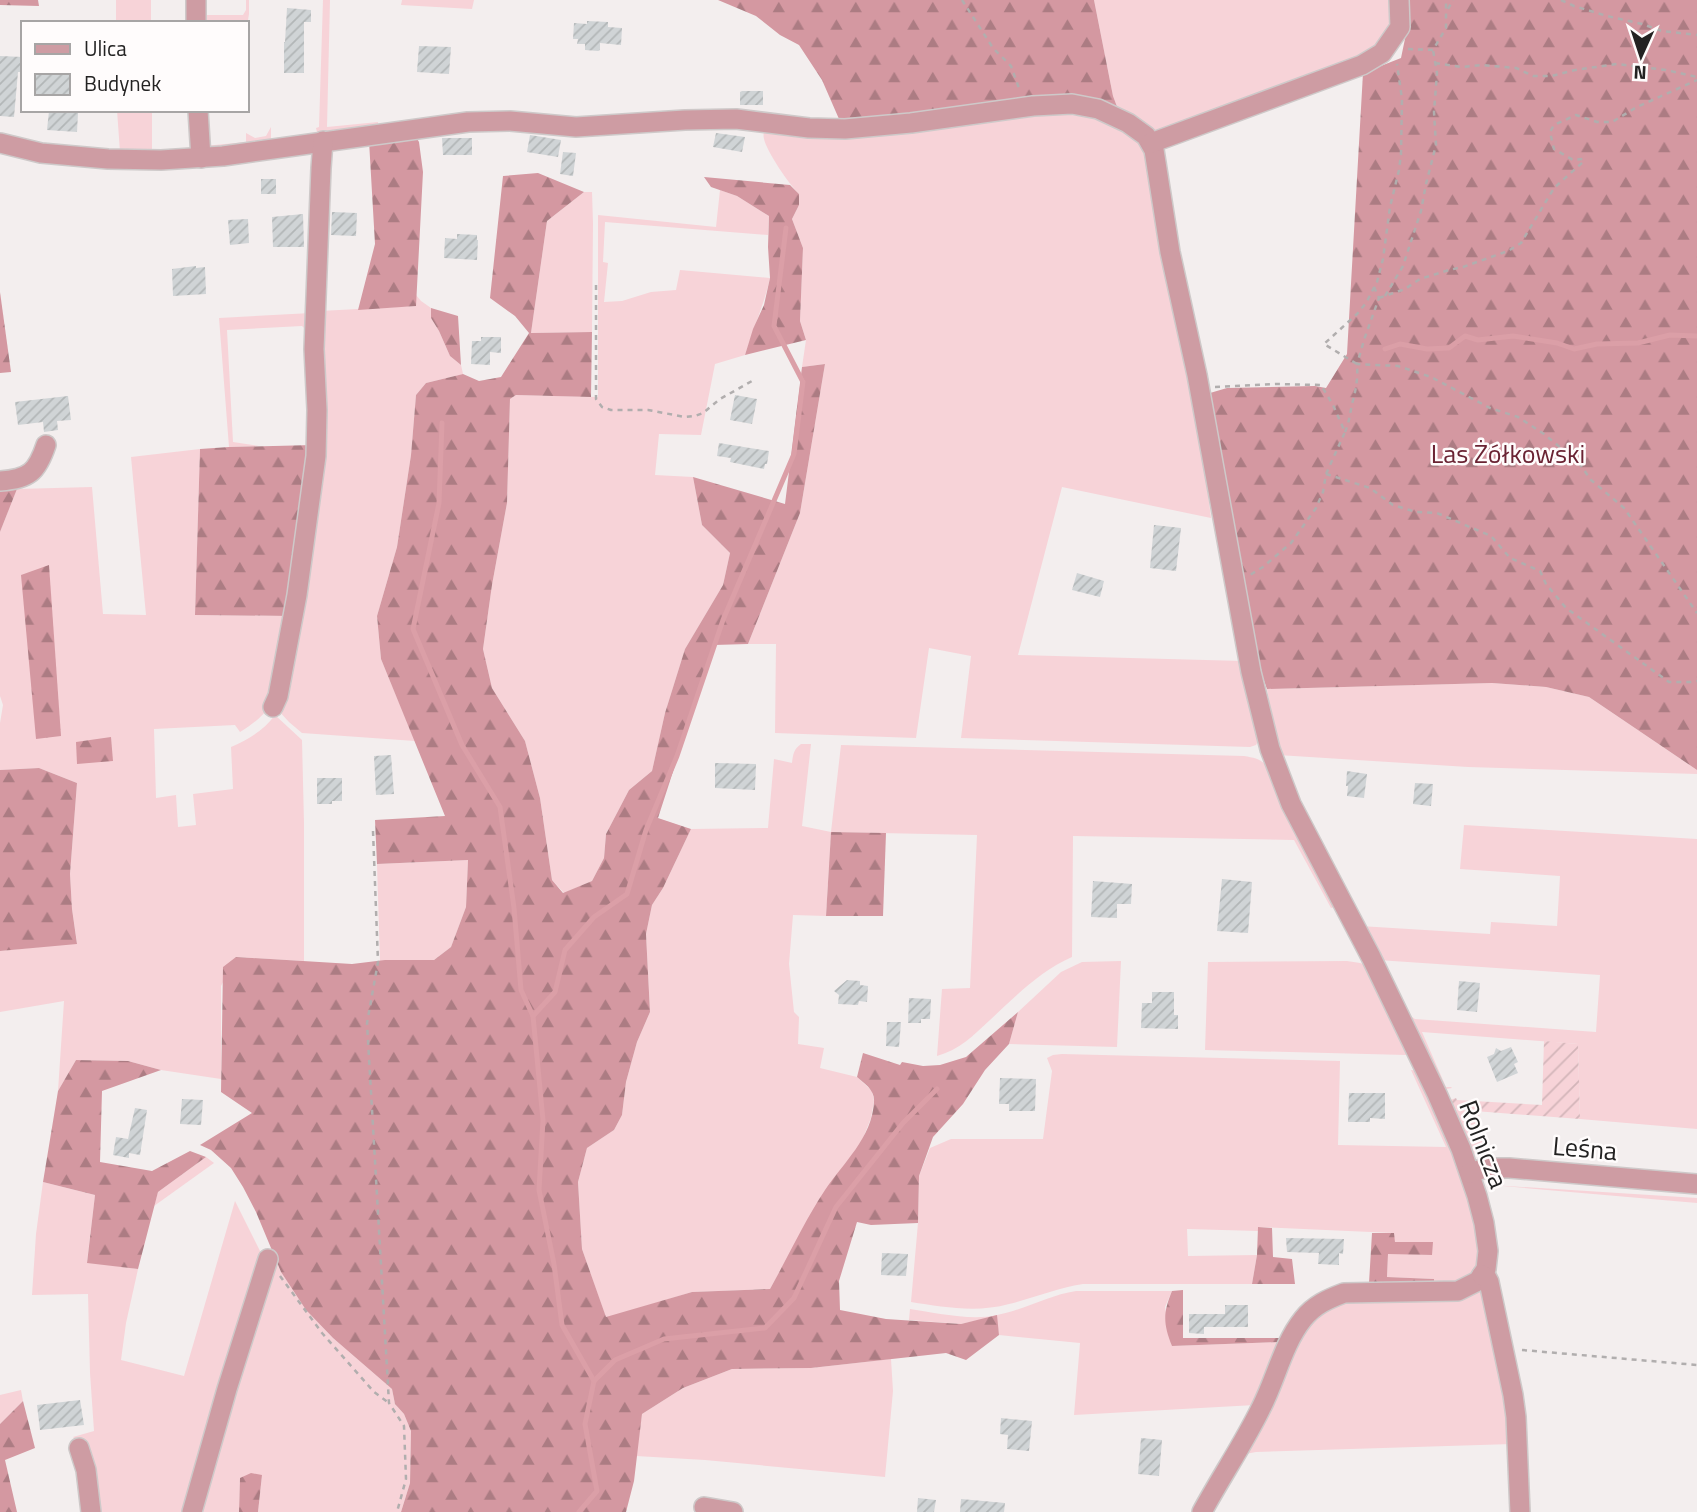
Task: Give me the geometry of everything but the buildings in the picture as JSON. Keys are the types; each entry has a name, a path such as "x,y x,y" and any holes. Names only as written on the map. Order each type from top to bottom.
{"street":[{"path":"196,0 196,21"},
{"path":"0,143 41,153 150,160 201,158 483,121 576,127 736,119 809,128 845,129 1033,106 1072,104 1098,109 1128,123 1151,143 1362,65 1382,53 1400,27 1399,0"},
{"path":"198,112 201,158"},
{"path":"273,708 278,696 297,596 316,456 314,349 323,141"},
{"name":"Rolnicza","path":"1151,143 1170,252 1200,390 1249,661 1270,749 1291,804 1377,968 1437,1094 1470,1173 1484,1223 1488,1251 1486,1269 1482,1275"},
{"path":"0,481 24,478 40,464 46,445"},
{"name":"Leśna","path":"1470,1173 1485,1168 1508,1168 1697,1184"},
{"path":"192,1512 268,1259"},
{"path":"1202,1512 1261,1408 1291,1338 1302,1320 1315,1307 1344,1293 1458,1291 1469,1287 1482,1275 1489,1282 1513,1395 1520,1512"},
{"path":"79,1448 86,1470 91,1512"},
{"path":"704,1507 733,1512"}],"path":[{"path":"962,0 993,48 1011,66 1020,90 1033,106"},
{"path":"1385,296 1403,266 1421,211 1436,145 1434,112 1437,73 1433,50 1446,28 1446,0"},
{"path":"1446,12 1453,0"},
{"path":"1561,0 1662,31 1697,35"},
{"path":"1387,46 1433,50"},
{"path":"1387,46 1395,53 1400,83 1401,154 1383,259 1366,303 1324,344 1357,364 1398,366 1431,377 1490,408 1518,417 1544,434 1579,463 1591,480 1624,508 1697,613"},
{"path":"1435,63 1462,67 1481,65 1516,68 1533,76 1552,76 1617,64 1639,65 1697,78"},
{"path":"1379,298 1405,289 1420,279 1508,251 1521,243 1554,188 1583,162 1583,159 1573,160 1553,149 1550,132 1554,125 1576,115 1597,122 1612,121 1697,78"},
{"path":"596,285 596,399 602,407 611,410 695,416 752,381"},
{"path":"1235,584 1263,567 1291,543 1316,508 1323,492 1326,474 1349,422 1357,391 1357,364 1379,298 1374,287"},
{"path":"1200,390 1221,386 1321,384 1345,432"},
{"path":"1326,474 1370,488 1393,505 1416,512 1437,513 1492,536 1510,558 1540,571 1566,608 1669,682 1697,681"},
{"path":"373,831 378,962 367,1023 389,1403"},
{"path":"268,1259 322,1334 374,1392 389,1403 404,1426 406,1479 397,1512"},
{"path":"1503,1349 1697,1365"}],"shaded area":[{"path":"116,0 151,0 151,21 116,21"},
{"path":"246,0 249,0 248,21 201,21 204,15 243,15"},
{"path":"323,0 330,0 327,127 378,122 378,129 318,136 316,128 319,127"},
{"path":"402,0 474,0 472,9 401,5"},
{"path":"1094,0 1396,0 1392,28 1369,56 1163,132 1149,132 1119,112 1113,96"},
{"path":"117,112 152,112 152,157 120,152"},
{"path":"1057,114 1083,116 1104,122 1144,146 1196,401 1211,518 1062,487 1018,655 1243,661 1258,741 1250,747 961,738 971,656 929,648 916,738 775,733 776,644 748,644 800,513 825,364 802,367 806,340 800,321 803,248 792,219 799,205 799,194 769,152 764,138 764,127 934,128"},
{"path":"271,127 271,141 215,152 204,146 246,142 246,133 255,138 266,136"},
{"path":"720,190 737,196 769,216 768,235 605,222 603,262 608,263 604,302 622,301 651,292 676,290 680,270 770,278 745,355 715,364 701,435 659,434 655,475 693,477 702,525 730,553 723,585 685,649 665,713 652,771 629,790 606,834 604,858 592,881 564,893 552,880 540,798 525,741 492,688 483,649 507,503 510,399 516,395 598,397 598,215 716,227"},
{"path":"584,192 592,192 592,332 531,333 547,221"},
{"path":"416,295 431,308 431,318 450,356 461,365 463,374 426,383 416,395 411,455 397,547 377,616 381,659 415,741 302,733 278,710 296,622 320,311 415,306"},
{"path":"311,313 306,330 302,326 227,330 233,442 259,446 229,447 219,318"},
{"path":"200,449 195,615 290,616 271,705 257,720 240,732 235,725 154,729 156,798 176,795 178,827 196,825 193,794 233,789 231,747 266,726 275,715 302,740 304,961 236,957 221,986 221,1079 161,1070 128,1061 76,1060 58,1091 64,1001 0,1012 0,951 77,943 70,874 77,783 39,768 0,770 0,723 3,705 0,696 0,532 17,489 92,487 103,614 146,615 131,457"},
{"path":"1492,683 1546,687 1589,697 1697,770 1697,774 1468,767 1278,755 1267,689"},
{"path":"801,744 811,744 802,826 831,832 826,916 793,915 789,964 794,1012 799,1017 798,1044 824,1048 820,1068 857,1077 872,1091 874,1101 871,1118 861,1143 825,1191 770,1289 692,1292 606,1318 582,1249 578,1182 587,1148 614,1130 622,1115 626,1082 637,1042 650,1012 646,934 652,905 691,829 768,828 774,759 792,763 794,752"},
{"path":"841,745 1244,756 1258,759 1268,768 1338,906 1331,908 1294,840 1073,836 1072,957 1049,969 966,1041 937,1056 942,989 970,988 977,835 831,832"},
{"path":"1464,825 1697,839 1697,1129 1580,1119 1578,1044 1422,1032 1446,1087 1452,1088 1440,1090 1405,1012 1415,1019 1596,1032 1600,975 1378,960 1360,926 1490,934 1491,922 1557,926 1560,876 1460,869"},
{"path":"468,860 466,907 451,947 434,960 380,961 377,864"},
{"path":"1121,961 1117,1047 1009,1044 1018,1012 1061,972 1082,962"},
{"path":"1347,961 1366,965 1408,1052 1406,1055 1205,1050 1208,962"},
{"path":"1544,1041 1578,1044 1580,1119 1449,1109 1450,1100 1456,1098 1542,1105"},
{"path":"1062,1054 1340,1061 1338,1145 1446,1147 1411,1070 1418,1071 1432,1094 1482,1236 1477,1265 1461,1282 1434,1287 1434,1279 1387,1277 1388,1253 1432,1255 1395,1242 1393,1233 1259,1227 1258,1231 1187,1229 1188,1256 1257,1255 1252,1284 1083,1284 985,1308 911,1302 919,1176 930,1148 951,1139 1043,1139 1052,1071 1047,1058"},
{"path":"1449,1109 1479,1112 1480,1135 1488,1157 1477,1157 1466,1144"},
{"path":"206,1157 214,1163 154,1206 158,1192"},
{"path":"43,1182 95,1195 87,1262 138,1269 121,1360 184,1376 235,1201 264,1259 188,1512 95,1512 82,1446 73,1437 94,1431 88,1294 32,1295"},
{"path":"1491,1185 1697,1198 1697,1203"},
{"path":"273,1254 281,1272 306,1310 333,1338 392,1389 395,1404 404,1414 411,1431 410,1483 401,1512 258,1512 262,1475 240,1478 239,1512 199,1512"},
{"path":"1486,1289 1512,1444 1256,1452 1240,1455 1306,1325 1319,1315 1343,1302"},
{"path":"1076,1291 1172,1291 1165,1307 1172,1346 1281,1342 1255,1405 1074,1415 1080,1343 999,1335 996,1316 961,1324 909,1320 910,1309 954,1316 987,1317"},
{"path":"891,1359 893,1391 885,1477 636,1456 642,1414 683,1388 732,1369 811,1368"},
{"path":"21,1390 23,1401 0,1424 0,1395"}],"green space":[{"path":"0,0 38,0 39,6 0,5"},
{"path":"718,0 1094,0 1113,96 1119,112 1099,105 850,123 839,119 822,80 799,45 780,35 756,16"},
{"name":"Las Żółkowski","path":"1406,0 1697,0 1697,770 1589,697 1546,687 1492,683 1267,689 1258,664 1210,393 1227,388 1326,388 1347,354 1363,73 1401,58 1406,34"},
{"path":"416,137 423,172 416,306 358,310 375,244 369,141"},
{"path":"538,173 584,192 547,221 531,333 592,332 591,397 516,395 510,399 507,503 483,649 492,688 525,741 540,798 552,880 563,893 592,881 604,858 606,834 629,790 652,771 665,713 685,649 723,585 730,553 702,525 693,477 785,504 802,367 825,364 800,513 748,644 714,645 658,818 691,829 652,905 646,934 650,1012 637,1042 626,1082 622,1115 614,1130 587,1148 578,1182 582,1249 606,1317 692,1292 770,1289 818,1202 856,1149 868,1127 874,1098 869,1088 857,1077 863,1053 900,1065 902,1062 923,1066 940,1065 966,1057 1018,1012 1009,1044 985,1070 963,1104 933,1137 919,1176 918,1223 871,1225 857,1222 839,1281 840,1310 886,1319 961,1324 997,1315 999,1335 966,1360 946,1353 811,1368 732,1369 683,1388 642,1414 634,1481 626,1512 401,1512 410,1483 411,1431 404,1414 395,1404 392,1389 333,1338 306,1310 281,1272 256,1212 231,1168 211,1150 200,1145 252,1113 221,1092 223,967 236,957 352,964 385,960 434,960 451,947 466,907 468,860 377,864 375,820 445,816 381,659 377,616 397,547 411,455 416,395 426,383 463,374 479,381 501,377 529,333 515,316 490,298 503,176"},
{"path":"704,177 790,185 799,194 799,205 792,219 803,248 800,321 806,340 745,355 764,305 770,278 769,216 737,196 711,187"},
{"path":"0,292 11,372 0,373"},
{"path":"431,308 458,316 461,365 450,356 431,318"},
{"path":"313,445 290,616 195,615 200,449"},
{"path":"0,489 17,489 0,532"},
{"path":"49,565 61,736 36,739 21,575"},
{"path":"111,737 113,761 77,764 76,742"},
{"path":"39,768 77,783 70,874 77,944 0,951 0,770"},
{"path":"831,832 886,833 883,916 826,916"},
{"path":"76,1060 128,1061 161,1070 102,1091 100,1162 152,1171 190,1151 206,1157 158,1192 138,1269 87,1263 95,1195 43,1182 58,1091"},
{"path":"1258,1227 1272,1228 1273,1257 1292,1259 1295,1284 1252,1284"},
{"path":"1372,1233 1394,1233 1395,1242 1433,1242 1432,1255 1388,1254 1387,1277 1434,1279 1434,1287 1369,1283"},
{"path":"1183,1290 1183,1338 1283,1338 1281,1342 1172,1346 1166,1324 1167,1306 1172,1291"},
{"path":"23,1401 35,1448 5,1460 17,1512 0,1512 0,1424"},
{"path":"251,1473 262,1475 258,1512 239,1512 240,1478"}],"waterway":[{"path":"533,1016 555,992 565,950 594,917 627,894 646,830 677,756 723,620 794,454 803,382 774,326 786,228"},
{"path":"1385,349 1400,344 1427,349 1449,348 1465,336 1478,340 1513,336 1557,343 1574,349 1597,344 1638,343 1670,335 1697,336"},
{"path":"442,423 439,503 413,629 462,745 500,807 514,908 521,990 533,1016 543,1120 539,1190 554,1264 562,1325 594,1381 585,1424 597,1491 579,1512"},
{"path":"594,1381 615,1360 664,1339 765,1328 794,1298 836,1207 903,1123 937,1089"}]}
